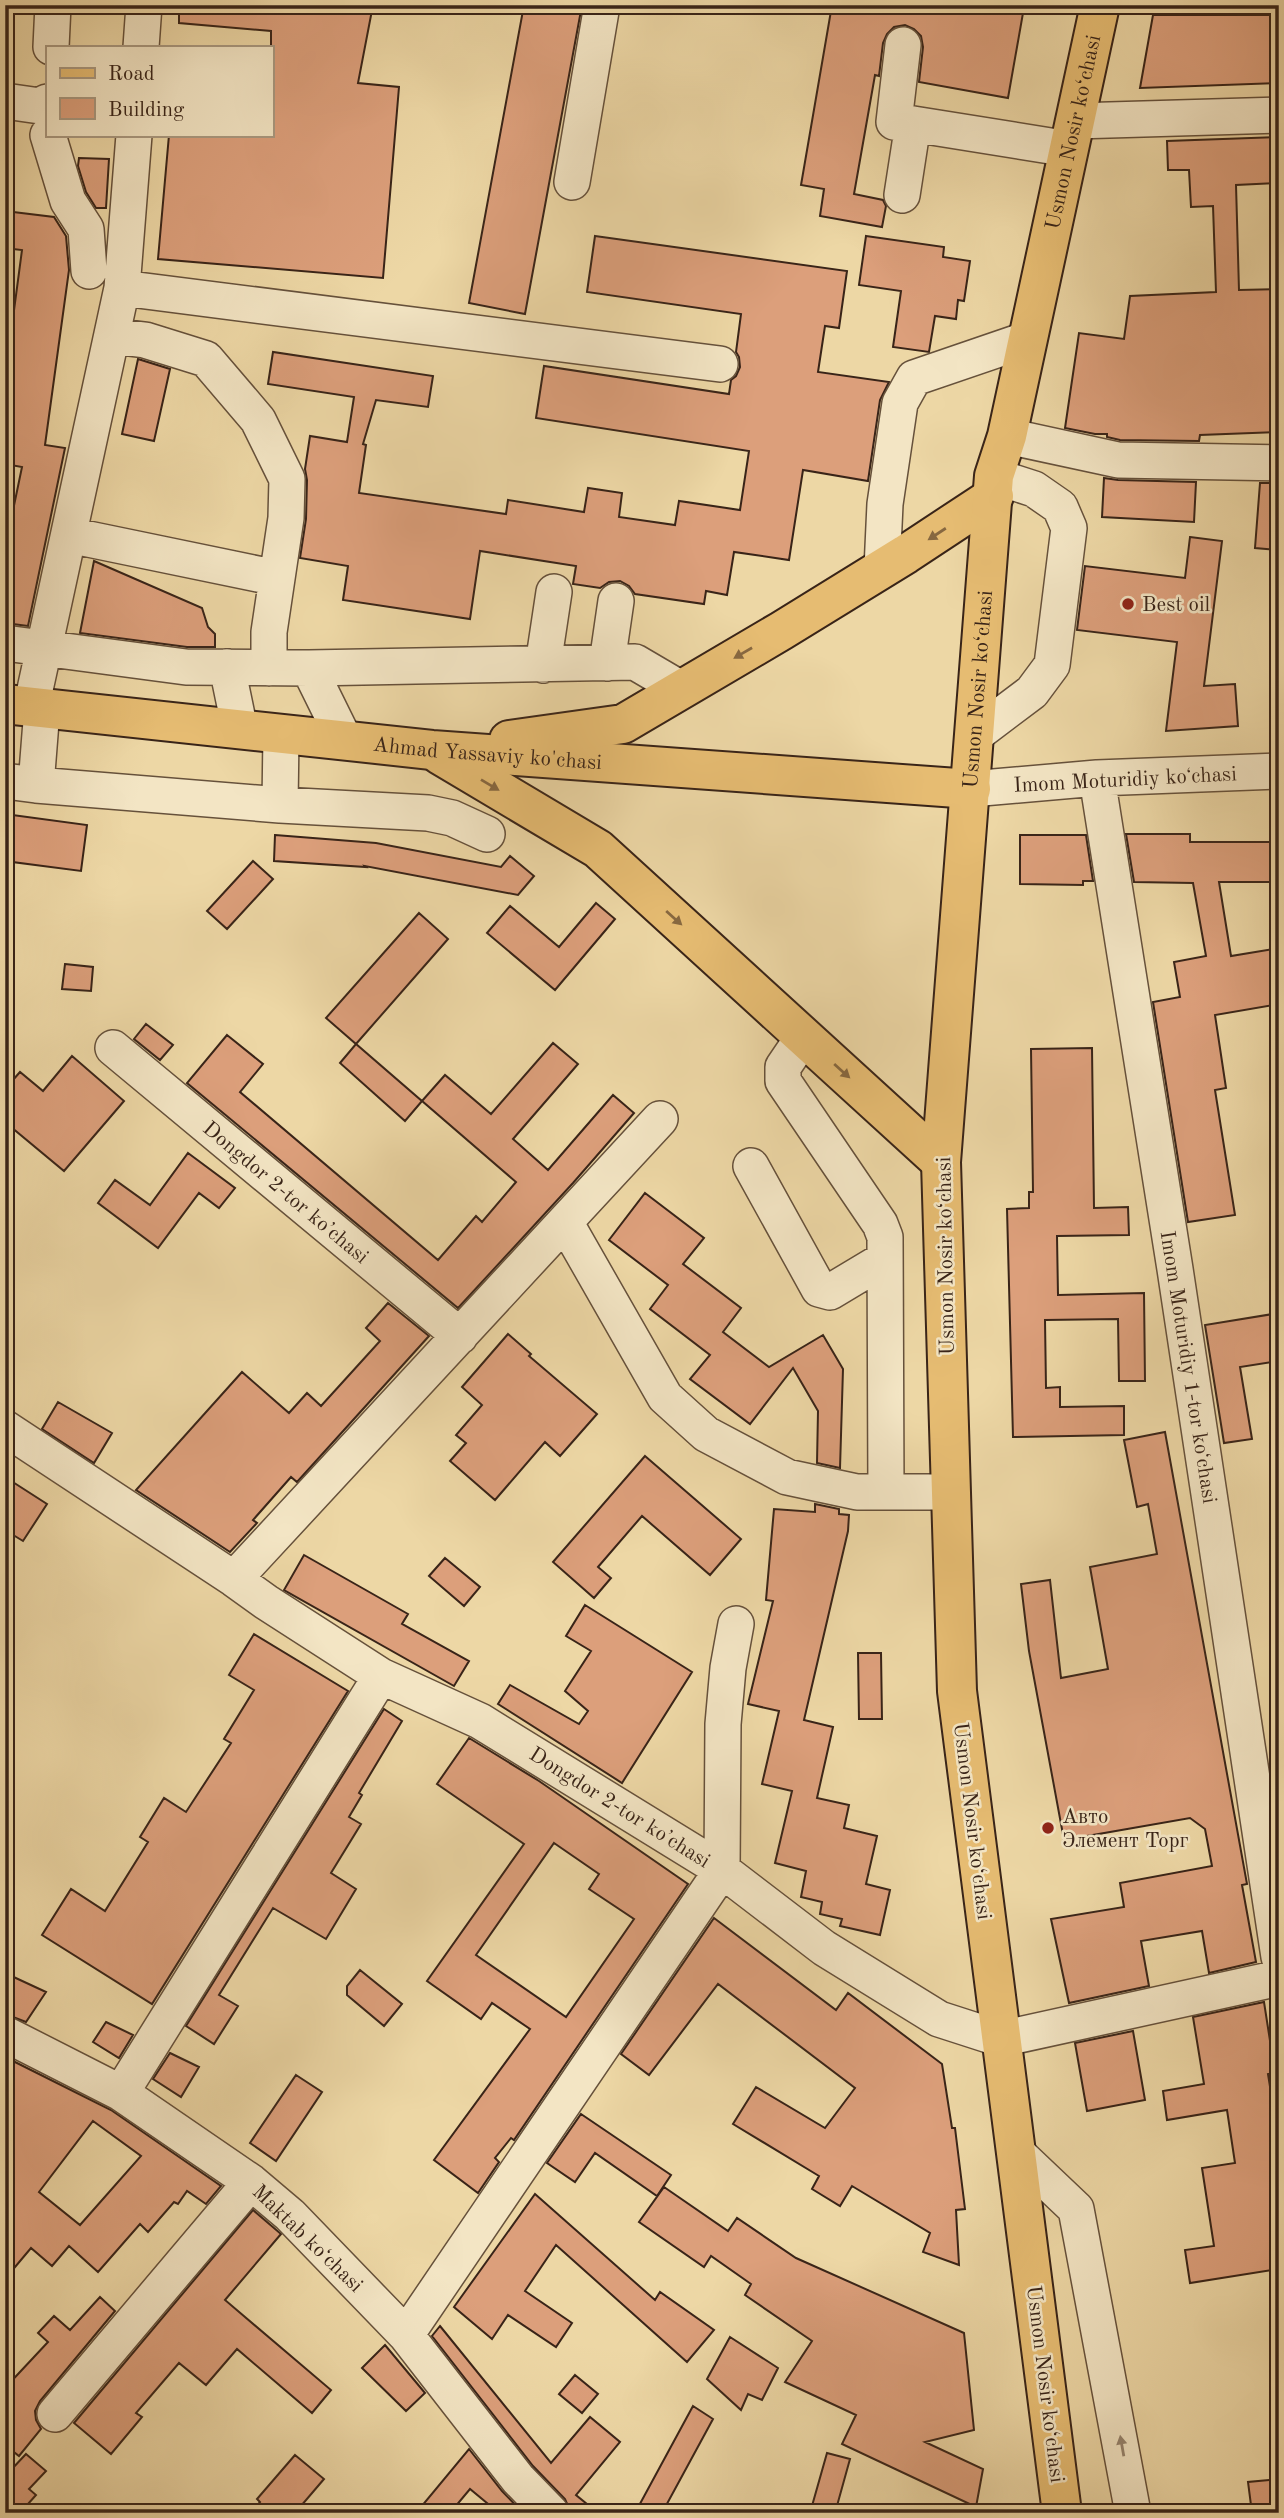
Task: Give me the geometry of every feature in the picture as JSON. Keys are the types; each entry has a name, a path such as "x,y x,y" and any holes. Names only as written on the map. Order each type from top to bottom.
{"main road":[{"name":"Usmon Nosir ko‘chasi","path":"1062,2513 957,1692 941,1162 994,486 1100,5"},
{"path":"432,750 623,724 882,569 994,486"},
{"name":"Ahmad Yassaviy ko'chasi","path":"26,707 432,750 971,789"},
{"path":"432,750 598,849 941,1162"}],"street":[{"path":"51,46 52,5"},
{"path":"141,46 144,5"},
{"path":"572,182 602,5"},
{"path":"903,45 894,122 1072,135 1279,115"},
{"path":"5,101 46,119"},
{"path":"902,195 913,124"},
{"path":"51,136 68,201 86,229 89,271"},
{"path":"134,136 122,288 44,648 26,707 21,783 428,813 452,818 487,834"},
{"path":"122,288 720,364"},
{"path":"112,336 145,340 206,359 258,420 287,479 286,518 269,632 269,668"},
{"path":"882,569 884,512 900,403 914,378 1028,339"},
{"path":"1007,436 1118,460 1279,463"},
{"path":"975,735 1032,692 1052,665 1069,528 1060,507 1034,489 994,486"},
{"path":"69,535 277,578"},
{"path":"543,665 554,592"},
{"path":"607,663 616,601"},
{"path":"5,643 186,667 309,668 635,662 681,689"},
{"path":"227,667 240,730"},
{"path":"309,668 345,741"},
{"path":"280,804 281,735"},
{"name":"Imom Moturidiy koʻchasi","path":"971,789 1097,778 1279,771"},
{"name":"Imom Moturidiy 1-tor koʻchasi","path":"1097,778 1279,1957"},
{"path":"804,1036 783,1067 783,1081 880,1224 885,1237 886,1492"},
{"name":"Dongdor 2-tor koʼchasi","path":"113,1048 460,1336"},
{"path":"234,1579 660,1119"},
{"path":"751,1166 819,1289 830,1292 885,1259"},
{"path":"565,1222 665,1397 706,1434 788,1477 857,1492 951,1492"},
{"name":"Dongdor 2-tor koʼchasi","path":"5,1428 382,1676 480,1720 722,1870 824,1948 939,2019 1001,2039"},
{"path":"406,2335 722,1870 723,1724 728,1668 736,1624"},
{"path":"121,2093 382,1676"},
{"path":"1001,2039 1279,1978"},
{"name":"Maktab koʻchasi","path":"5,2034 121,2093 251,2182 290,2215 406,2335 519,2479 551,2513"},
{"path":"1016,2152 1076,2209 1133,2513"},
{"path":"55,2414 251,2182"}],"building":[{"path":"179,5 373,5 358,83 399,87 383,278 158,259 169,136 273,136 271,31 179,23"},
{"path":"524,5 582,5 525,314 469,303"},
{"path":"832,5 979,5 1023,13 1008,98 919,82 923,47 921,36 905,25 894,27 887,34 883,43 879,76 875,75 854,194 883,200 886,206 882,227 820,216 824,189 801,185"},
{"path":"1153,15 1279,15 1279,83 1140,88"},
{"path":"1279,137 1279,183 1236,185 1239,290 1279,289 1279,432 1200,435 1199,441 1120,440 1107,437 1107,434 1065,428 1079,333 1124,339 1130,296 1216,292 1213,206 1191,207 1189,170 1168,170 1167,141"},
{"path":"79,158 109,159 106,208 96,208 86,192 78,166"},
{"path":"5,211 54,217 66,236 69,270 45,445 65,448 28,626 5,623 5,549 22,467 5,464 5,378 22,250 5,248"},
{"path":"595,236 847,271 839,328 825,326 818,372 889,382 880,400 868,481 803,470 789,560 734,552 727,595 706,591 704,604 635,594 629,586 620,581 609,582 600,588 573,584 576,566 480,551 470,619 343,600 348,566 300,558 306,519 305,469 310,436 347,442 354,397 268,384 273,352 433,376 428,407 376,400 363,444 366,445 359,493 506,514 508,500 584,512 588,488 622,493 619,517 675,525 679,501 740,510 749,451 536,418 544,366 729,394 731,380 740,367 736,352 741,314 587,292"},
{"path":"866,236 944,247 943,257 970,261 964,301 958,300 956,319 935,316 929,352 893,347 901,291 859,285"},
{"path":"138,359 170,369 154,441 122,434"},
{"path":"1104,478 1196,482 1194,522 1102,517"},
{"path":"1260,483 1279,483 1279,550 1255,548"},
{"path":"1190,537 1222,541 1204,686 1235,684 1238,726 1166,731 1177,642 1077,630 1085,566 1185,578"},
{"path":"94,561 202,608 208,627 215,634 215,647 187,647 80,633"},
{"path":"5,814 87,825 81,871 5,861"},
{"path":"1126,834 1190,834 1190,842 1279,842 1279,882 1219,882 1231,956 1279,948 1279,1004 1215,1015 1226,1088 1215,1090 1235,1215 1188,1222 1153,1002 1180,997 1174,962 1206,956 1193,883 1134,882"},
{"path":"275,835 376,843 501,867 510,856 534,876 518,895 365,866 274,861"},
{"path":"1020,835 1086,835 1093,881 1083,881 1083,885 1020,884"},
{"path":"253,861 273,879 227,929 207,911"},
{"path":"596,903 615,919 555,990 487,933 510,906 559,947"},
{"path":"419,913 448,939 356,1044 326,1018"},
{"path":"65,964 93,967 91,991 62,989"},
{"path":"146,1024 173,1045 160,1060 134,1039"},
{"path":"227,1035 263,1064 240,1092 438,1260 476,1216 482,1222 516,1182 422,1101 445,1075 491,1114 553,1043 578,1064 513,1139 548,1170 613,1095 634,1113 458,1308 187,1083"},
{"path":"356,1044 422,1101 405,1121 340,1063"},
{"path":"1092,1048 1094,1208 1128,1207 1129,1235 1057,1236 1058,1295 1144,1293 1145,1381 1119,1381 1118,1319 1045,1320 1046,1388 1060,1387 1060,1407 1124,1406 1124,1435 1013,1437 1007,1209 1029,1208 1029,1192 1033,1192 1031,1049"},
{"path":"72,1056 124,1101 64,1171 5,1122 5,1089 20,1072 43,1091"},
{"path":"188,1153 235,1188 219,1208 199,1193 158,1248 98,1203 115,1180 150,1205"},
{"path":"645,1193 704,1238 683,1264 741,1308 723,1332 769,1367 823,1335 843,1369 840,1468 817,1463 818,1411 793,1368 750,1424 690,1379 710,1355 650,1309 668,1285 609,1240"},
{"path":"388,1303 429,1336 297,1482 291,1477 253,1520 257,1523 230,1552 136,1490 242,1372 289,1413 307,1393 321,1406 380,1341 366,1328"},
{"path":"1279,1313 1279,1361 1240,1367 1252,1439 1224,1443 1205,1325"},
{"path":"508,1334 531,1354 529,1356 597,1414 560,1456 545,1442 495,1500 450,1461 466,1443 456,1435 482,1405 462,1387"},
{"path":"58,1402 112,1433 94,1463 42,1429"},
{"path":"1165,1432 1247,1884 1242,1885 1256,1962 1209,1973 1202,1931 1141,1941 1149,1986 1069,2003 1051,1919 1124,1907 1120,1883 1212,1866 1205,1829 1190,1818 1064,1840 1029,1651 1021,1584 1050,1580 1061,1678 1108,1669 1090,1567 1157,1554 1148,1504 1137,1507 1124,1440"},
{"path":"645,1456 741,1539 710,1575 642,1516 598,1567 611,1578 594,1598 553,1562"},
{"path":"5,1477 47,1504 23,1541 5,1530"},
{"path":"815,1504 839,1509 839,1514 849,1515 848,1531 804,1720 833,1727 817,1798 849,1805 844,1828 877,1836 866,1884 890,1890 880,1935 840,1926 842,1919 820,1914 822,1902 801,1897 806,1871 775,1863 792,1791 762,1784 779,1711 748,1704 773,1601 766,1600 774,1509 815,1512"},
{"path":"304,1555 408,1614 402,1624 469,1661 454,1686 284,1590"},
{"path":"445,1558 480,1587 464,1606 429,1576"},
{"path":"585,1605 692,1672 622,1783 498,1704 510,1685 579,1724 588,1711 565,1691 591,1651 566,1636"},
{"path":"254,1634 348,1691 152,2004 42,1935 71,1889 105,1911 148,1842 140,1837 164,1798 186,1812 231,1743 224,1739 254,1690 229,1675"},
{"path":"858,1653 881,1653 882,1719 859,1719"},
{"path":"384,1709 402,1721 359,1793 362,1795 349,1817 361,1824 331,1873 356,1889 326,1939 273,1908 219,1995 238,2006 214,2044 186,2026"},
{"path":"469,1738 539,1781 688,1884 514,2140 511,2138 495,2158 499,2162 478,2193 434,2160 530,2029 492,2003 481,2019 427,1981 524,1844 437,1784","holes":["554,1843 599,1874 589,1889 634,1919 566,2017 476,1955"]},
{"path":"714,1918 836,2010 848,1993 942,2064 952,2128 955,2128 965,2209 956,2210 959,2265 923,2252 930,2233 852,2186 840,2206 812,2189 819,2176 733,2124 756,2087 825,2128 855,2088 718,1984 649,2075 621,2054"},
{"path":"360,1970 402,2004 384,2026 347,1995 347,1986"},
{"path":"5,1973 46,1992 26,2022 5,2014"},
{"path":"1264,2002 1275,2073 1268,2074 1279,2143 1279,2269 1190,2283 1185,2250 1214,2246 1202,2168 1235,2163 1227,2110 1167,2120 1163,2091 1204,2084 1193,2017"},
{"path":"106,2022 133,2035 119,2058 93,2042"},
{"path":"1133,2031 1145,2100 1087,2111 1075,2043"},
{"path":"170,2053 199,2067 181,2097 153,2079"},
{"path":"5,2057 111,2110 221,2186 206,2204 187,2191 178,2204 174,2202 148,2232 140,2224 98,2272 69,2246 52,2266 31,2248 5,2279","holes":["93,2121 141,2156 80,2225 39,2192"]},
{"path":"296,2075 322,2092 276,2161 250,2143"},
{"path":"581,2114 671,2175 657,2196 595,2153 575,2182 547,2163"},
{"path":"664,2187 728,2231 737,2218 796,2258 964,2333 974,2430 925,2442 983,2469 976,2507 842,2444 856,2415 785,2382 812,2341 745,2295 751,2284 711,2256 704,2267 639,2222"},
{"path":"535,2194 655,2300 660,2292 714,2330 687,2362 556,2245 525,2291 572,2323 556,2347 508,2315 492,2339 454,2307"},
{"path":"253,2210 281,2234 225,2300 331,2390 312,2413 237,2349 206,2385 179,2363 136,2413 142,2417 111,2454 74,2423"},
{"path":"100,2297 115,2311 40,2401 35,2411 41,2429 19,2456 5,2445 5,2388 48,2342 38,2333 54,2316 70,2330"},
{"path":"440,2326 551,2463 590,2417 620,2442 576,2495 598,2513 571,2513 565,2499 533,2466 432,2336"},
{"path":"730,2337 778,2368 762,2400 748,2394 741,2410 707,2379"},
{"path":"385,2345 425,2393 406,2411 362,2368"},
{"path":"575,2375 598,2394 582,2413 559,2394"},
{"path":"693,2406 713,2419 662,2513 635,2513"},
{"path":"469,2449 523,2513 499,2513 470,2489 450,2513 416,2513"},
{"path":"827,2453 850,2459 835,2513 810,2513"},
{"path":"26,2454 46,2471 29,2489 36,2495 20,2513 5,2513 5,2466 10,2471"},
{"path":"295,2455 324,2479 295,2513 251,2513 260,2502 257,2499"},
{"path":"1279,2479 1279,2513 1252,2513 1248,2482"}],"place":[{"name":"Best oil","path":"1128,604"},
{"name":"Авто Элемент Торг","path":"1048,1828"}]}
